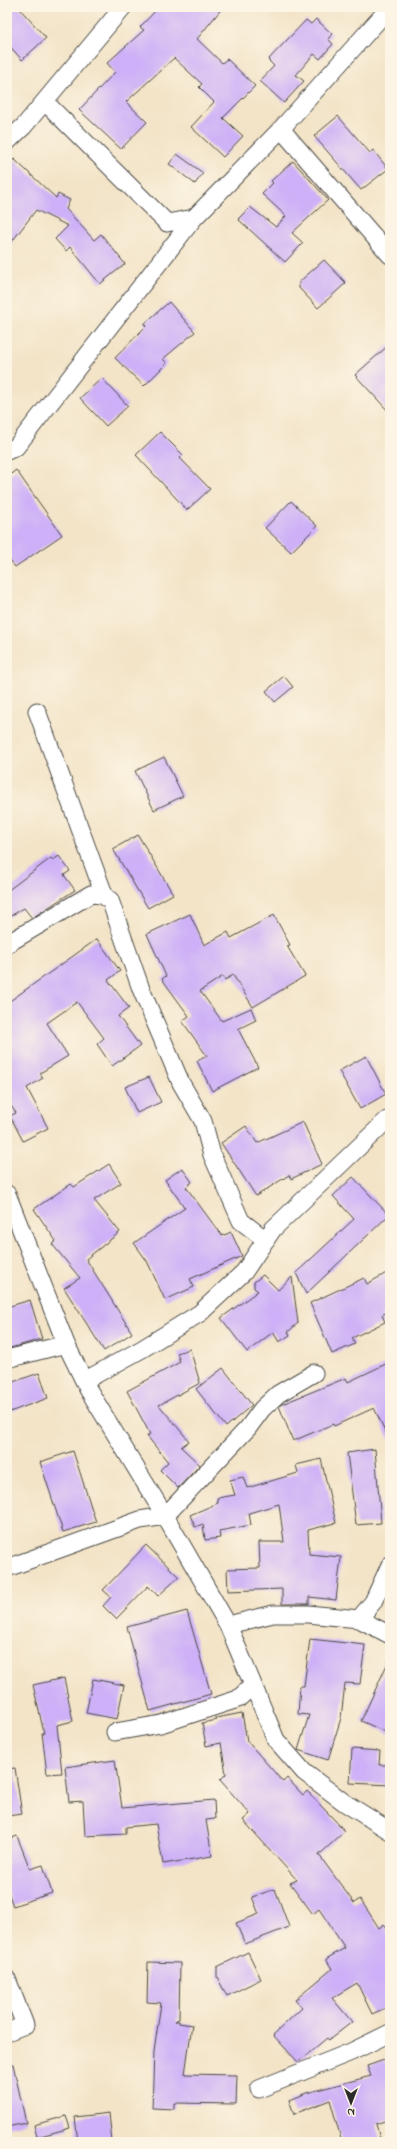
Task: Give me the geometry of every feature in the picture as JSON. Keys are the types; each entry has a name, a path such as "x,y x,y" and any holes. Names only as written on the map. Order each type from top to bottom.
{"street":[{"path":"7,142 24,126 45,102 123,7"},
{"path":"10,444 194,218 281,129 390,7"},
{"path":"45,102 167,223 194,218"},
{"path":"281,129 390,255"},
{"path":"37,712 105,897"},
{"path":"7,944 91,894 105,897 110,900 141,989 181,1083 203,1121 212,1155 241,1221 266,1240"},
{"path":"84,1381 142,1349 200,1313 244,1272 273,1229 387,1120"},
{"path":"7,1194 66,1344 84,1381 166,1516 228,1626 276,1740 304,1772 345,1803 390,1831"},
{"path":"7,1359 66,1344"},
{"path":"7,1568 140,1520 166,1516 248,1428 262,1409 278,1394 314,1373"},
{"path":"359,1619 373,1602 390,1565"},
{"path":"228,1626 272,1614 308,1614 342,1619 359,1619 390,1635"},
{"path":"115,1732 161,1724 238,1699 252,1686"},
{"path":"7,1979 25,2025 7,2032"},
{"path":"259,2089 351,2052 390,2033"}],"building":[{"path":"7,7 18,7 46,38 22,60 7,43"},
{"path":"159,7 223,7 197,39 222,63 227,59 255,86 223,118 243,136 223,157 191,127 214,102 199,87 202,84 174,58 126,102 147,122 121,149 79,110 115,72 107,63 144,30 140,27"},
{"path":"316,19 332,34 328,39 333,44 320,59 314,54 296,75 304,81 284,103 260,81 274,66 268,60 306,20 311,24"},
{"path":"338,116 370,153 373,150 388,169 361,190 314,136"},
{"path":"177,154 203,173 195,184 169,164"},
{"path":"14,159 56,198 58,194 70,200 66,209 94,240 101,234 125,264 100,284 70,247 66,251 55,239 68,226 36,210 7,248 7,166"},
{"path":"293,161 328,200 292,233 303,243 285,262 238,219 250,207 276,227 286,216 262,194 273,183 271,181"},
{"path":"324,260 346,283 318,308 299,288 299,282"},
{"path":"169,302 195,332 163,359 167,363 144,386 115,358 146,326 144,324"},
{"path":"390,344 390,413 355,375"},
{"path":"102,378 128,406 106,426 80,398"},
{"path":"160,432 183,455 180,458 210,489 187,510 136,455"},
{"path":"16,470 62,535 15,567 7,556 7,477"},
{"path":"291,501 317,526 291,552 265,528"},
{"path":"284,676 293,687 275,702 266,691"},
{"path":"164,757 183,796 154,810 135,771"},
{"path":"138,835 173,894 148,908 113,849"},
{"path":"59,856 70,871 64,875 75,890 32,918 24,908 7,918 7,891 51,858 53,860"},
{"path":"190,914 204,945 228,932 231,938 274,915 290,945 287,946 305,976 253,1007 233,975 225,980 223,976 200,991 222,1021 251,1008 256,1020 238,1029 258,1067 212,1091 197,1061 207,1056 182,1021 189,1016 162,979 166,976 147,934"},
{"path":"97,939 120,971 108,980 129,1008 118,1016 140,1046 112,1066 97,1044 104,1038 77,1002 47,1023 68,1056 40,1073 43,1078 27,1088 48,1128 23,1141 10,1116 16,1113 7,1100 7,1003"},
{"path":"366,1056 386,1094 360,1109 339,1071"},
{"path":"149,1077 161,1102 137,1113 125,1087"},
{"path":"303,1122 322,1164 291,1179 289,1175 256,1196 221,1143 246,1126 257,1143"},
{"path":"109,1164 121,1183 94,1200 120,1232 86,1259 132,1333 104,1351 64,1288 80,1278 52,1244 56,1241 34,1209 71,1184 74,1187"},
{"path":"182,1168 192,1182 186,1187 222,1236 231,1232 242,1256 190,1279 194,1287 165,1300 147,1261 134,1243 185,1208 165,1180"},
{"path":"353,1177 389,1215 306,1294 296,1273 354,1219 333,1196"},
{"path":"390,1271 390,1310 382,1315 385,1322 352,1338 355,1344 332,1354 310,1303 364,1278 367,1284"},
{"path":"263,1275 278,1290 292,1277 298,1323 288,1332 290,1335 279,1342 273,1332 247,1352 221,1318 258,1291 254,1288 254,1282"},
{"path":"30,1300 42,1339 7,1349 7,1307"},
{"path":"190,1349 200,1383 159,1405 189,1441 181,1447 200,1465 178,1488 160,1470 168,1462 147,1436 150,1434 127,1391 180,1362 177,1353"},
{"path":"390,1362 390,1441 374,1408 334,1426 333,1424 293,1441 279,1406 346,1378 348,1382"},
{"path":"223,1368 252,1405 226,1427 196,1389"},
{"path":"39,1373 48,1398 7,1413 7,1384"},
{"path":"375,1449 381,1523 356,1525 347,1453"},
{"path":"73,1451 96,1522 63,1532 40,1462"},
{"path":"321,1459 336,1523 308,1530 309,1554 341,1557 336,1600 309,1597 309,1604 282,1604 282,1589 228,1591 227,1569 260,1568 259,1542 284,1542 279,1504 249,1513 251,1525 219,1531 220,1538 205,1540 203,1524 195,1527 190,1515 218,1503 217,1498 235,1495 230,1480 243,1477 247,1488 298,1473 296,1465"},
{"path":"146,1545 179,1577 158,1596 148,1586 116,1619 103,1606 111,1597 103,1590"},
{"path":"187,1611 211,1694 150,1711 127,1627"},
{"path":"310,1639 365,1645 360,1684 345,1683 341,1718 328,1760 298,1750 309,1715 298,1714 300,1686 304,1686"},
{"path":"390,1658 390,1734 361,1721"},
{"path":"64,1678 73,1721 57,1725 62,1773 47,1774 42,1733 44,1733 33,1685"},
{"path":"93,1679 124,1685 117,1719 86,1713"},
{"path":"242,1713 247,1741 283,1782 287,1778 303,1795 307,1791 345,1831 319,1855 354,1903 360,1899 379,1928 384,1924 390,1934 390,2006 372,2014 357,1983 332,1998 352,2022 329,2040 327,2038 298,2062 273,2035 302,2008 295,2000 332,1969 326,1959 345,1948 319,1909 313,1914 290,1883 297,1880 243,1820 250,1814 220,1780 226,1774 221,1743 206,1746 202,1723 217,1720 216,1718"},
{"path":"352,1749 380,1751 379,1765 390,1765 390,1785 350,1783"},
{"path":"115,1760 122,1808 214,1800 215,1819 206,1820 212,1856 163,1864 156,1824 126,1827 126,1834 85,1836 83,1801 69,1802 65,1767"},
{"path":"15,1768 22,1814 7,1816 7,1769"},
{"path":"17,1836 30,1869 43,1865 52,1893 13,1906 7,1889 7,1840"},
{"path":"275,1889 289,1927 245,1944 236,1923 259,1914 252,1897"},
{"path":"248,1952 261,1979 227,1996 217,1977 217,1967"},
{"path":"148,1962 180,1963 179,2019 175,2021 192,2025 185,2074 237,2075 236,2104 174,2103 174,2109 152,2108 154,2052 161,2003 147,2002"},
{"path":"384,2060 390,2067 390,2119 376,2124 381,2142 342,2142 330,2100 294,2114 289,2100 306,2093 371,2076 367,2066"},
{"path":"13,2064 26,2123 7,2127 7,2065"},
{"path":"109,2113 112,2142 78,2142 75,2117"},
{"path":"66,2116 70,2128 37,2137 34,2125"}]}
